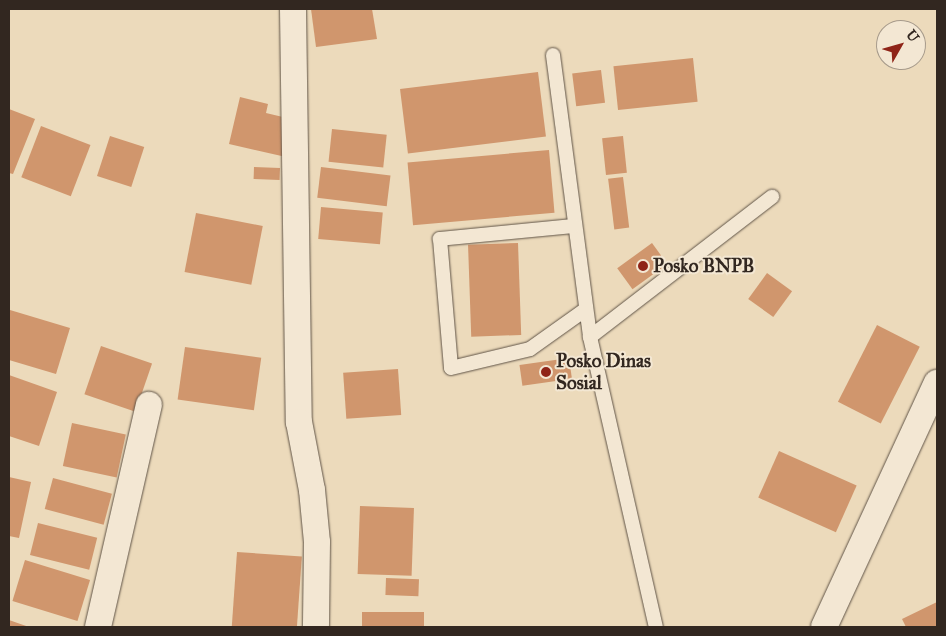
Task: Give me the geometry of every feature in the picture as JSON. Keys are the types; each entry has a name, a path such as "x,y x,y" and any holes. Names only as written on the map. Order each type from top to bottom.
{"street":[{"path":"293,9 300,422 312,490 317,542 316,627"},
{"path":"824,627 937,383"},
{"path":"98,627 149,405"}],"lane":[{"path":"553,55 574,226 590,336 656,627"},
{"path":"590,336 772,197"},
{"path":"574,226 440,238 450,368 530,349 586,309"}],"building":[{"path":"311,9 372,9 377,39 316,47"},
{"path":"693,58 698,102 618,110 613,66"},
{"path":"601,70 605,103 576,106 572,74"},
{"path":"538,72 546,137 408,153 400,89"},
{"path":"240,97 268,104 266,113 287,118 286,157 229,144"},
{"path":"9,109 35,119 13,174 9,173"},
{"path":"41,126 90,145 71,196 21,177"},
{"path":"332,129 387,135 383,168 329,162"},
{"path":"110,136 144,147 131,187 97,176"},
{"path":"623,136 627,173 606,175 602,138"},
{"path":"549,150 554,213 413,225 408,162"},
{"path":"254,167 280,168 280,180 254,179"},
{"path":"321,167 390,176 387,206 317,198"},
{"path":"623,177 629,228 614,229 608,179"},
{"path":"321,207 383,212 380,244 318,239"},
{"path":"196,213 263,226 251,285 185,272"},
{"path":"518,243 521,335 471,337 468,245"},
{"name":"Posko BNPB","path":"652,243 667,264 632,289 617,268"},
{"path":"767,273 792,291 773,317 748,299"},
{"path":"10,310 70,328 56,374 9,360"},
{"path":"877,325 920,347 881,423 838,402"},
{"path":"101,346 152,364 135,412 84,394"},
{"path":"185,347 261,358 254,410 178,399"},
{"name":"Posko Dinas Sosial","path":"569,358 572,379 522,386 519,365"},
{"path":"398,369 401,415 346,419 343,373"},
{"path":"9,375 57,392 39,446 9,436"},
{"path":"72,423 126,434 117,477 63,466"},
{"path":"779,451 857,486 836,532 758,498"},
{"path":"9,477 31,482 19,538 9,536"},
{"path":"53,478 112,494 104,525 45,509"},
{"path":"360,506 414,508 412,576 358,574"},
{"path":"38,523 97,538 89,570 30,555"},
{"path":"237,552 302,557 297,627 232,627"},
{"path":"25,560 90,580 77,621 12,601"},
{"path":"386,578 419,579 418,596 385,595"},
{"path":"937,602 937,627 906,627 902,619"},
{"path":"362,612 424,612 424,627 362,627"},
{"path":"9,620 29,627 9,627"}],"place":[{"name":"Posko BNPB","path":"643,266"},
{"name":"Posko Dinas Sosial","path":"546,372"}]}
